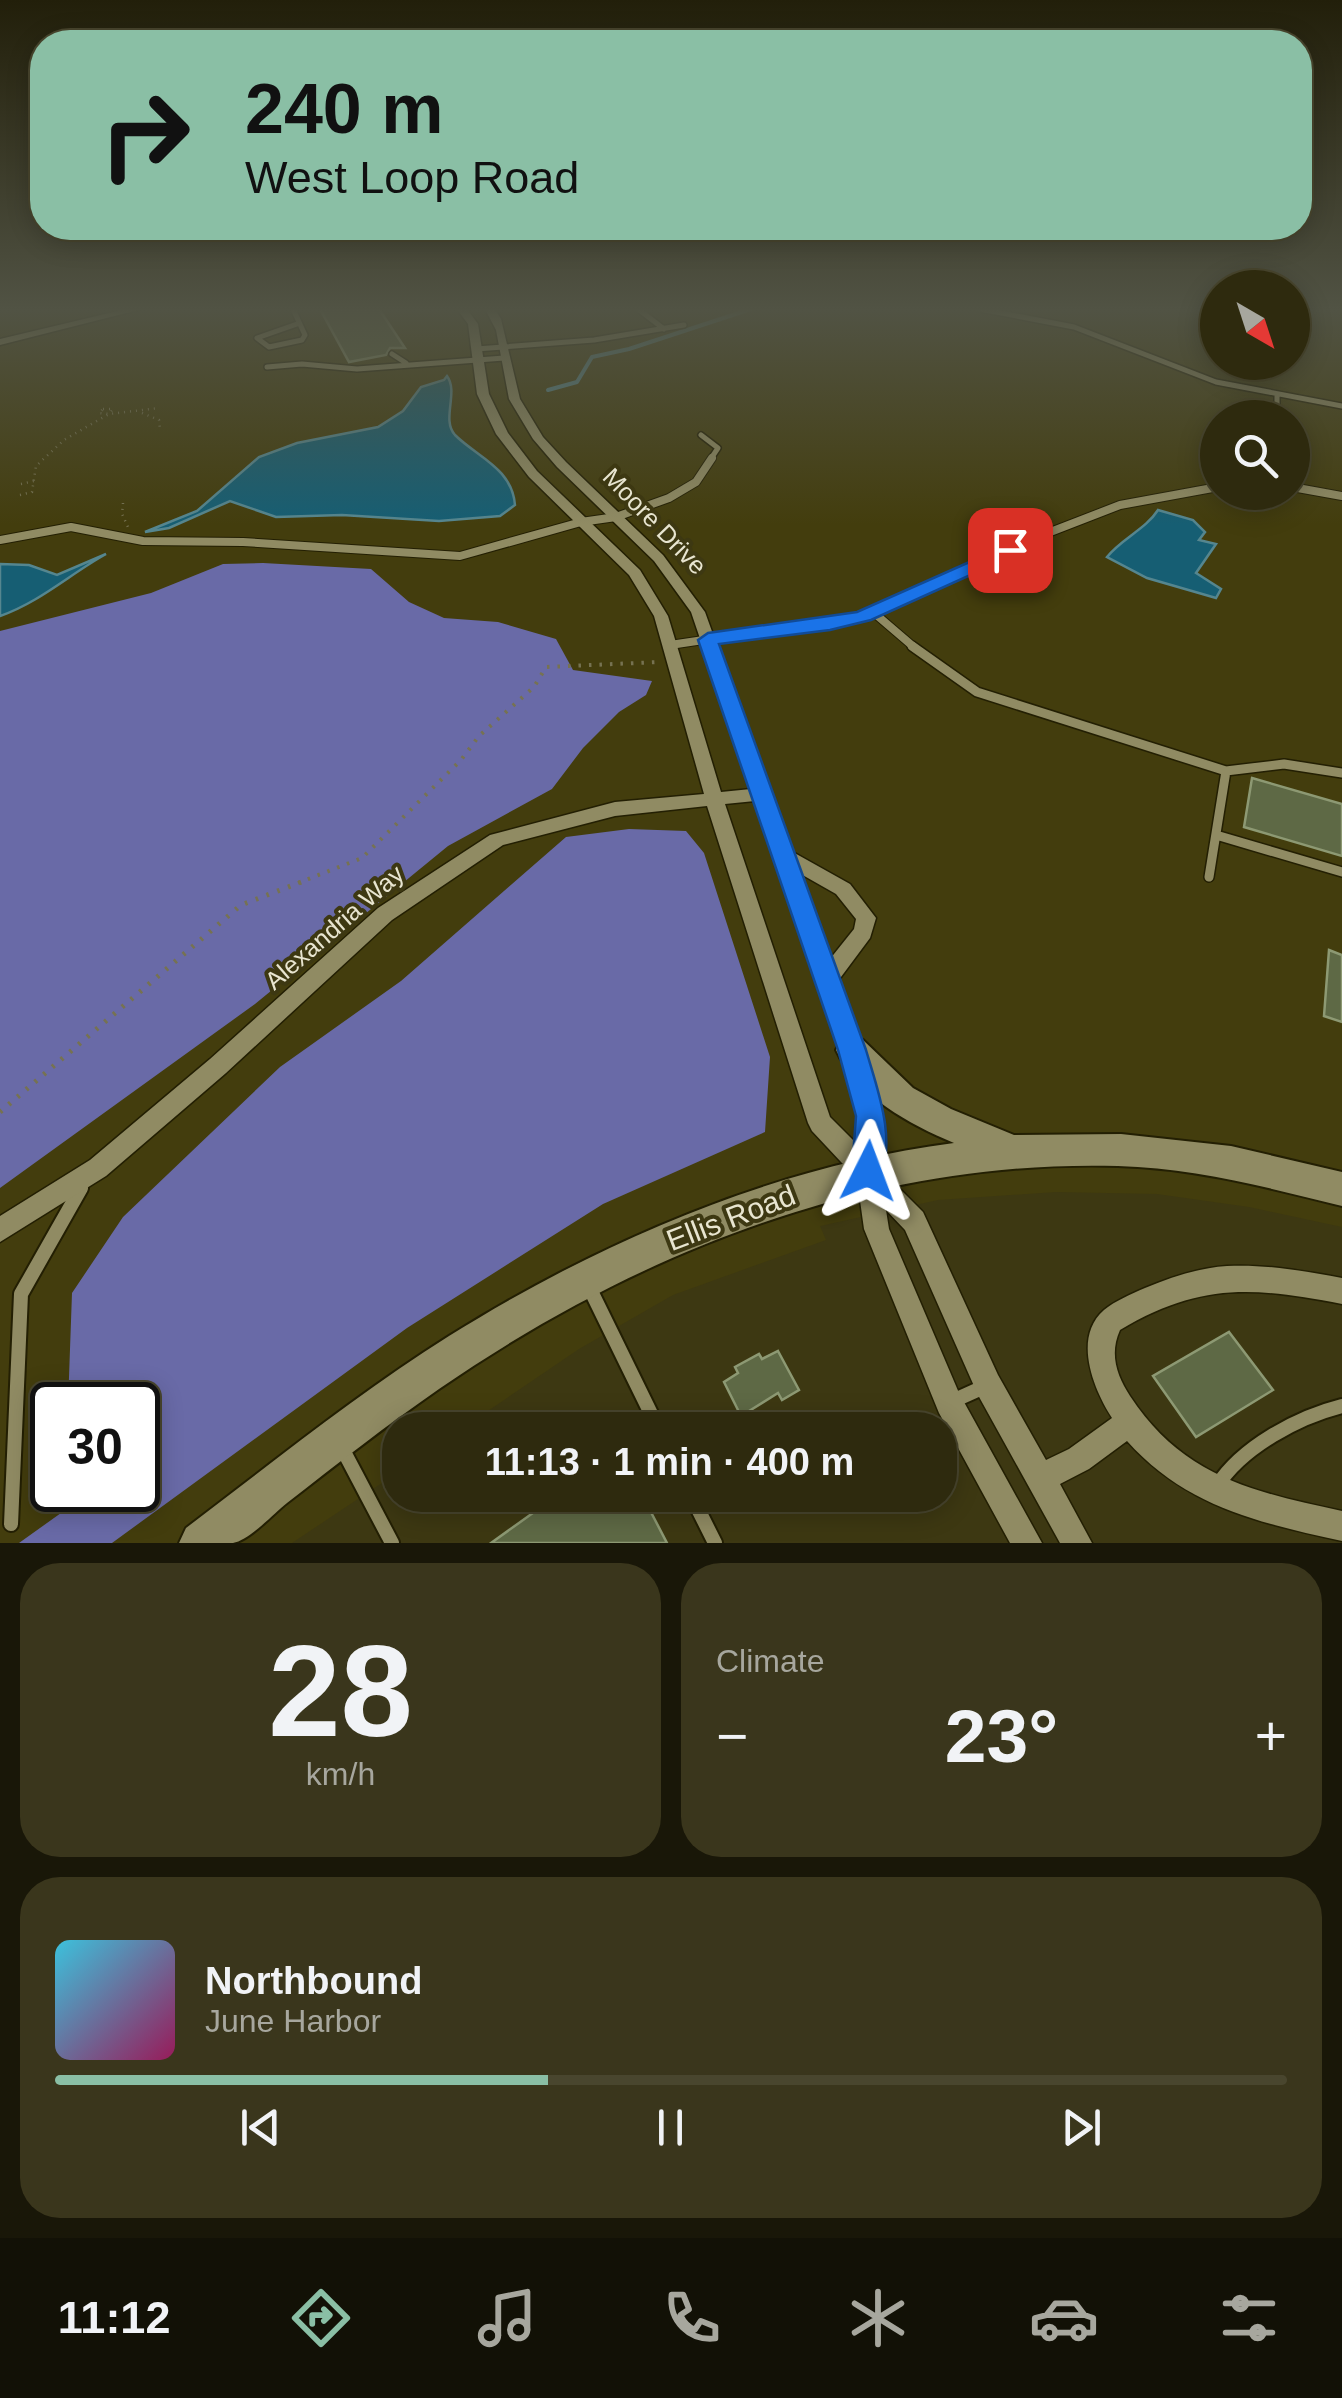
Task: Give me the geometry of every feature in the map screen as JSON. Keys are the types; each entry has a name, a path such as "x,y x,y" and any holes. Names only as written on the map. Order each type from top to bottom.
{"main road":[{"path":"852,1050 871,1075 900,1100 1008,1149"},
{"name":"Ellis Road","path":"201,1543 456,1354 586,1280 690,1232 868,1171 1008,1149 1117,1148 1230,1162 1342,1188"}],"street":[{"name":"Moore Drive","path":"481,381 502,434 533,474 641,582 662,616 714,799 820,1123 868,1171"},
{"name":"Moore Drive","path":"510,381 516,403 554,459 683,584 708,640 852,1050 871,1116 868,1171"},
{"name":"Alexandria Way","path":"0,1230 88,1174 218,1066 385,914 496,840 615,809 762,794"},
{"path":"783,854 843,890 858,903 866,918 863,932 826,981"},
{"path":"868,1171 914,1221 988,1385 1078,1543"},
{"path":"868,1171 877,1229 949,1402 1027,1543"},
{"path":"1342,1291 1220,1278 1172,1287 1111,1321 1104,1332 1100,1354 1104,1376 1128,1423 1153,1450 1214,1491 1246,1505 1342,1526"},
{"path":"1042,1478 1080,1459 1128,1423"}],"lane":[{"path":"1220,381 1277,396 1342,406"},
{"path":"0,540 71,527 144,541 242,542 460,556 616,516 669,498 696,482 718,448 701,435"},
{"path":"672,653 708,640 830,624 873,612 1120,504 1200,490"},
{"path":"1310,490 1342,496"},
{"path":"873,612 936,665 976,692 1226,771 1240,766 1307,763 1342,773"},
{"path":"1210,877 1226,771"},
{"path":"1216,835 1342,872"},
{"path":"11,1524 21,1294 88,1174"},
{"path":"586,1280 650,1412"},
{"path":"949,1402 988,1385"},
{"path":"1214,1491 1231,1464 1314,1413 1342,1406"},
{"path":"338,1440 392,1543"},
{"path":"700,1512 715,1543"}],"path":[{"path":"20,495 32,492 36,466 45,454 109,414 142,414 159,408"},
{"path":"142,414 159,420 160,429"},
{"path":"21,484 34,480"},
{"path":"123,503 122,514 133,534"},
{"path":"0,1112 241,905 362,858 461,760 479,736 534,686 546,666 672,653"}],"shaded area":[{"path":"0,381 1342,381 1342,1227 1249,1207 1157,1194 1056,1192 938,1200 820,1226 826,1240 673,1295 579,1349 486,1412 382,1412 382,1483 292,1543 0,1543"},
{"path":"449,381 451,429 500,472 512,492 515,505 500,516 439,521 342,515 276,517 230,501 169,528 145,532 197,511 259,457 297,443 378,427 403,411 421,387"},
{"path":"1158,510 1193,520 1205,532 1199,540 1216,544 1196,573 1221,589 1216,598 1147,578 1107,557"},
{"path":"106,554 42,596 0,616 0,564 29,565 57,575"},
{"path":"223,564 371,569 409,602 444,618 498,622 556,639 573,670 652,681 646,695 619,712 583,748 552,789 448,846 255,1004 0,1188 0,631 151,593"},
{"path":"629,829 686,831 704,853 770,1057 765,1132 603,1204 407,1328 160,1508 160,1382 69,1382 72,1293 123,1217 280,1067 401,981 566,837"},
{"path":"62,1512 155,1512 112,1543 19,1543"}],"building":[{"path":"1252,778 1342,804 1342,856 1244,827"},
{"path":"1329,950 1342,955 1342,1022 1324,1016"},
{"path":"1229,1332 1273,1390 1196,1437 1153,1376"},
{"path":"778,1351 799,1390 782,1400 778,1393 747,1412 739,1412 724,1382 738,1373 735,1367 759,1354 762,1359"},
{"path":"534,1512 651,1512 667,1543 491,1543"}],"waterway":[{"path":"548,390 578,381"}],"route":[{"path":"868,1171 871,1116 852,1050 708,640 864,616 1010,550"}]}
